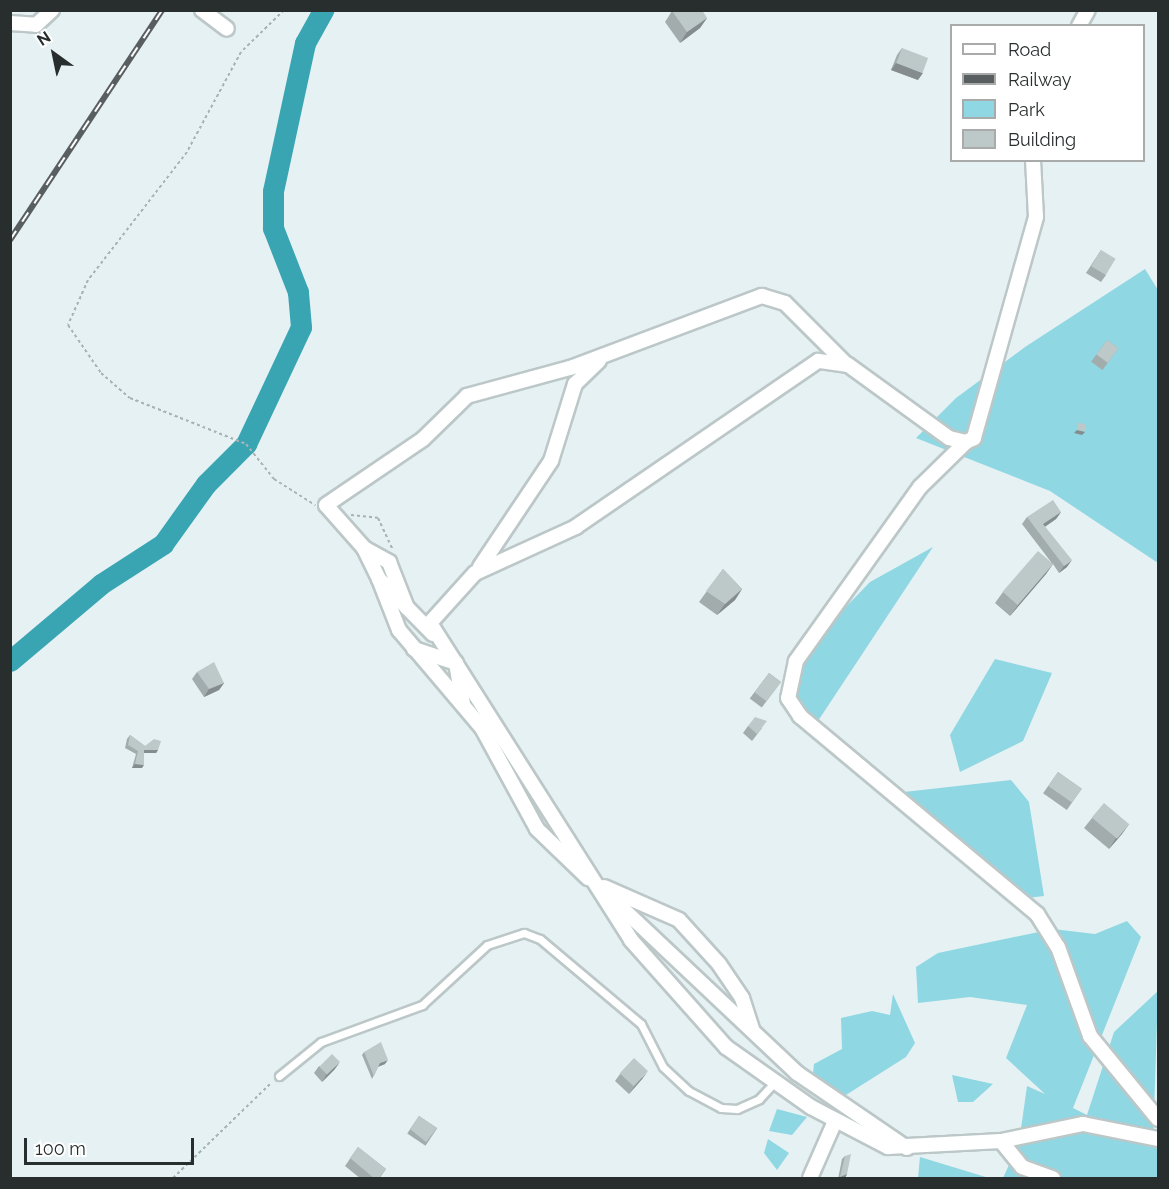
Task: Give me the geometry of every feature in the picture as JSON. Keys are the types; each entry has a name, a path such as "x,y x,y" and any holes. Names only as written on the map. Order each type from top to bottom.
{"street":[{"path":"10,23 36,25 52,10"},
{"path":"202,10 227,29"},
{"path":"1080,24 1088,10"},
{"path":"1033,162 1036,217 981,427 920,487 796,661 788,698 800,716 1038,914 1058,947 1090,1036 1158,1119"},
{"path":"408,611 389,562 364,548 328,513 330,499 423,439 467,396 605,355 770,296 785,303 848,365 949,438 966,442"},
{"path":"433,634 435,612 475,573 551,461 575,384 605,355"},
{"path":"475,573 576,527 806,366 836,360 848,365"},
{"path":"364,548 379,579 389,608 412,648 463,704 537,829 798,1073 909,1149"},
{"path":"379,579 433,634 456,663 631,940 726,1047 774,1083 836,1121 888,1148 909,1149 1001,1141 1083,1124 1158,1139"},
{"path":"389,608 433,634"},
{"path":"412,648 456,663"},
{"path":"456,663 463,704"},
{"path":"596,885 651,903 679,920 725,972 753,1030"},
{"path":"810,1179 836,1121"},
{"path":"1001,1141 1022,1167 1053,1179"}],"lane":[{"path":"279,1076 321,1042 422,1005 487,945 505,935 524,933 540,939 641,1024 663,1067 689,1091 721,1108 737,1108 759,1099 774,1083"}],"path":[{"path":"284,10 241,52 187,152 88,280 68,325 101,373 130,398 246,444 274,480 328,513"},
{"path":"348,515 378,518 398,560"},
{"path":"173,1179 279,1076"}],"green space":[{"path":"1145,269 1158,290 1158,563 1050,491 916,438 956,398 1025,347"},
{"path":"933,547 812,730 792,697 811,643 870,582"},
{"path":"995,659 1052,673 1023,741 960,772 950,735"},
{"path":"1011,780 1029,802 1044,896 1009,900 970,854 895,793"},
{"path":"1127,921 1141,937 1073,1108 1087,1115 1114,1032 1158,991 1153,1144 1134,1137 1158,1149 1158,1178 1003,1178 1019,1143 1027,1086 1045,1094 1006,1058 1027,1005 970,997 918,1003 916,967 938,953 1053,929 1095,934"},
{"path":"893,994 915,1043 906,1057 838,1100 812,1082 814,1064 842,1049 841,1018 872,1011 890,1015"},
{"path":"952,1075 993,1084 973,1102 958,1102"},
{"path":"777,1109 807,1117 792,1135 769,1131"},
{"path":"768,1139 789,1153 777,1170 764,1153"},
{"path":"920,1157 989,1178 918,1178"}],"building":[{"path":"702,10 707,18 687,32 672,11"},
{"path":"902,48 928,58 922,73 896,63"},
{"path":"1101,250 1116,259 1106,275 1091,266"},
{"path":"1107,340 1118,348 1108,363 1096,355"},
{"path":"1078,423 1086,424 1085,431 1077,430"},
{"path":"1053,500 1061,512 1043,524 1072,560 1064,566 1027,517"},
{"path":"1038,551 1053,564 1018,605 1003,592"},
{"path":"723,569 742,589 725,604 706,591"},
{"path":"214,662 224,683 209,689 197,672"},
{"path":"769,673 781,682 767,701 755,692"},
{"path":"755,717 767,721 757,734 748,726"},
{"path":"130,735 145,746 154,739 161,741 158,750 144,750 144,765 135,764 138,751 128,745"},
{"path":"1058,772 1082,789 1072,803 1048,786"},
{"path":"1104,803 1129,824 1117,839 1092,818"},
{"path":"381,1042 388,1060 380,1063 374,1076 364,1052"},
{"path":"332,1054 340,1062 327,1075 319,1067"},
{"path":"634,1058 648,1071 634,1086 620,1073"},
{"path":"419,1116 437,1128 426,1142 410,1129"},
{"path":"358,1147 386,1169 378,1179 375,1179 350,1158"},
{"path":"851,1154 847,1174 840,1177 845,1156"}],"waterway":[{"path":"10,661 101,584 163,544 206,484 246,444 301,327 298,292 273,228 273,191 305,43 323,10"}],"railway":[{"path":"10,240 162,10"}]}
